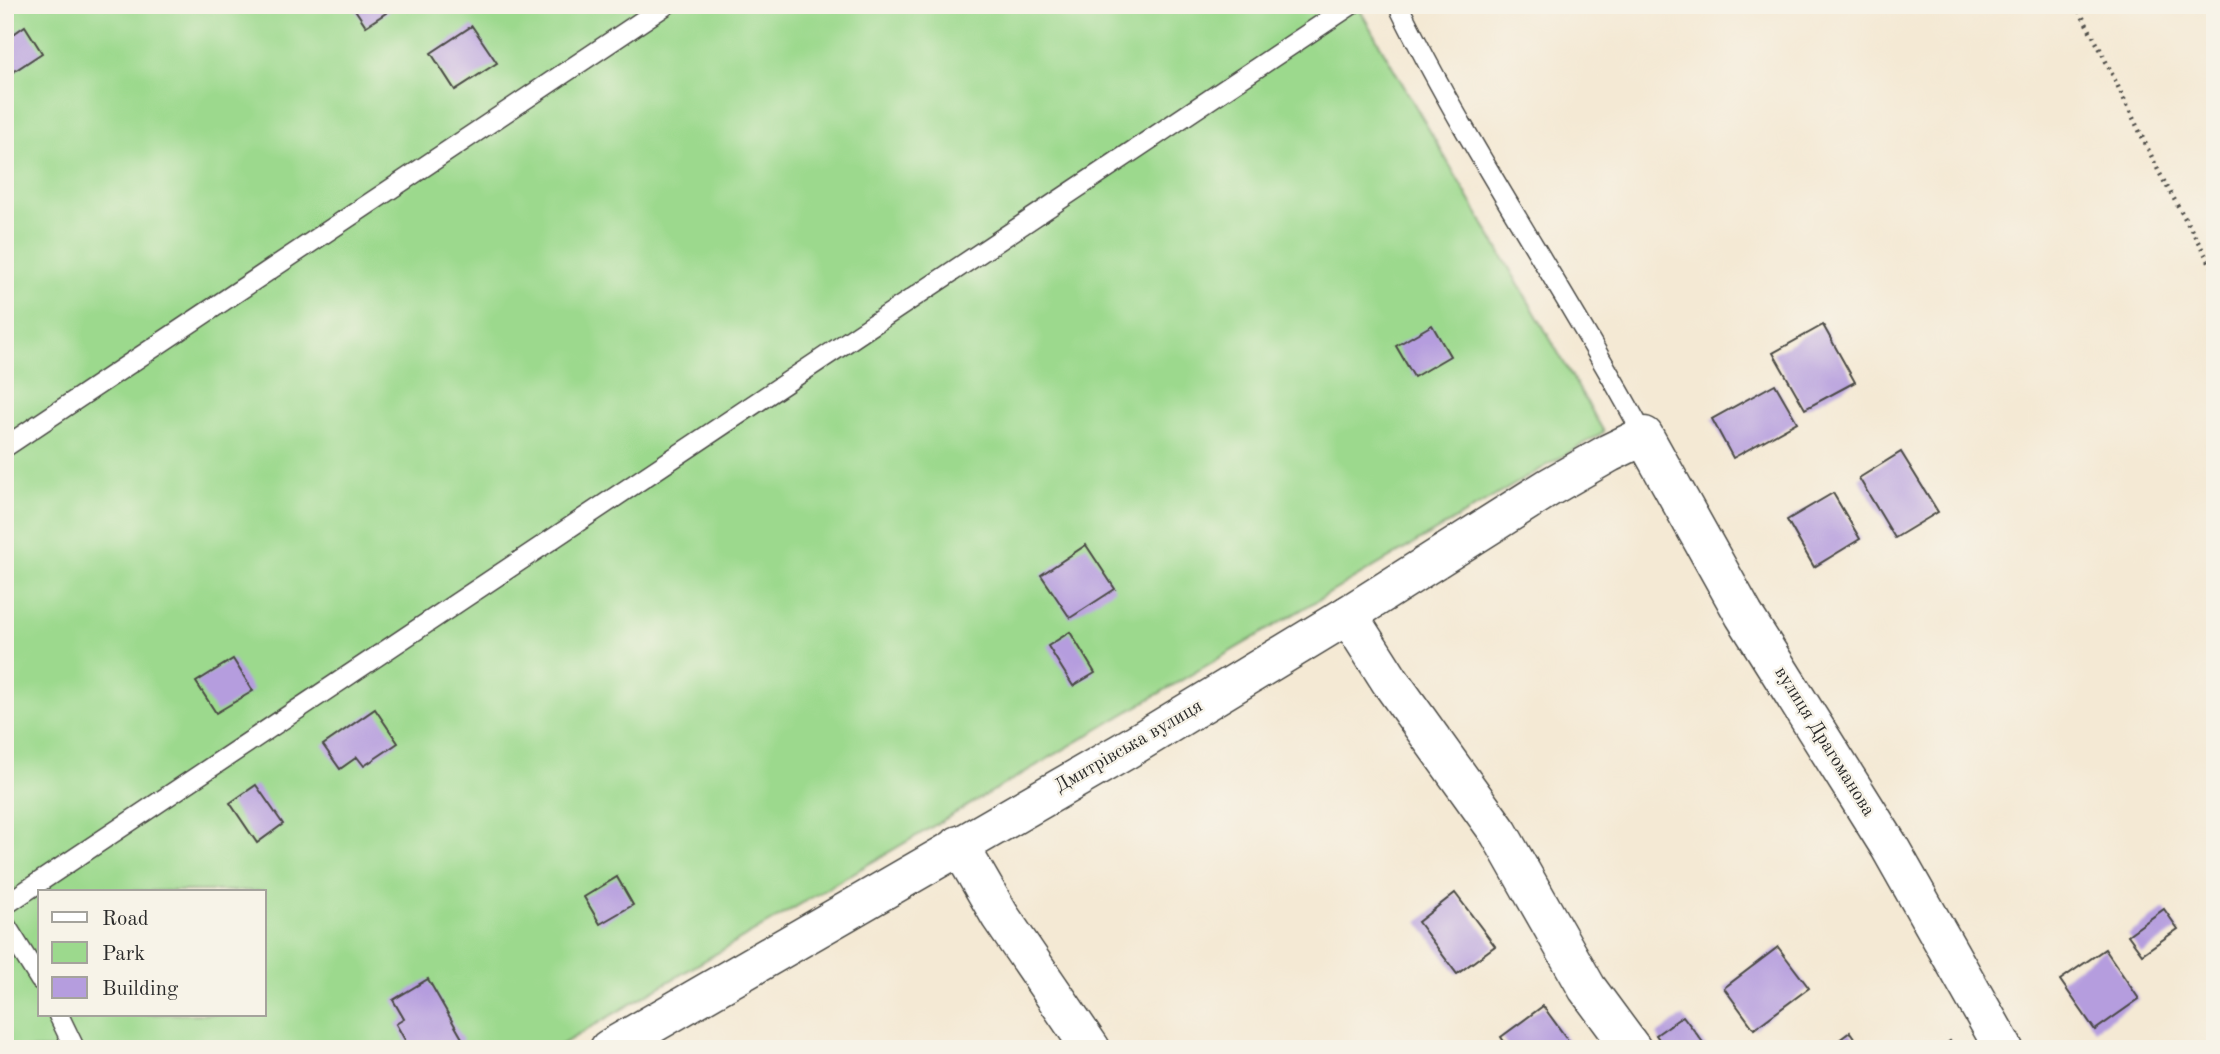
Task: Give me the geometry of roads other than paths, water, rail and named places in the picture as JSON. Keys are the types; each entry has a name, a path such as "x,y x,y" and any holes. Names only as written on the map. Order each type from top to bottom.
{"street":[{"name":"Дмитрівська вулиця","path":"609,1049 1168,724 1348,615 1548,488 1644,436"},
{"name":"вулиця Драгоманова","path":"1644,436 1744,615 1889,846 2004,1049"},
{"path":"1348,615 1390,681 1494,825 1587,988 1632,1049"},
{"path":"959,845 1000,916 1091,1049"}],"lane":[{"path":"5,447 666,5"},
{"path":"5,905 1351,5"},
{"path":"1398,5 1458,118 1600,356 1644,436"},
{"path":"5,925 38,978"},
{"path":"59,1016 75,1049"}]}
